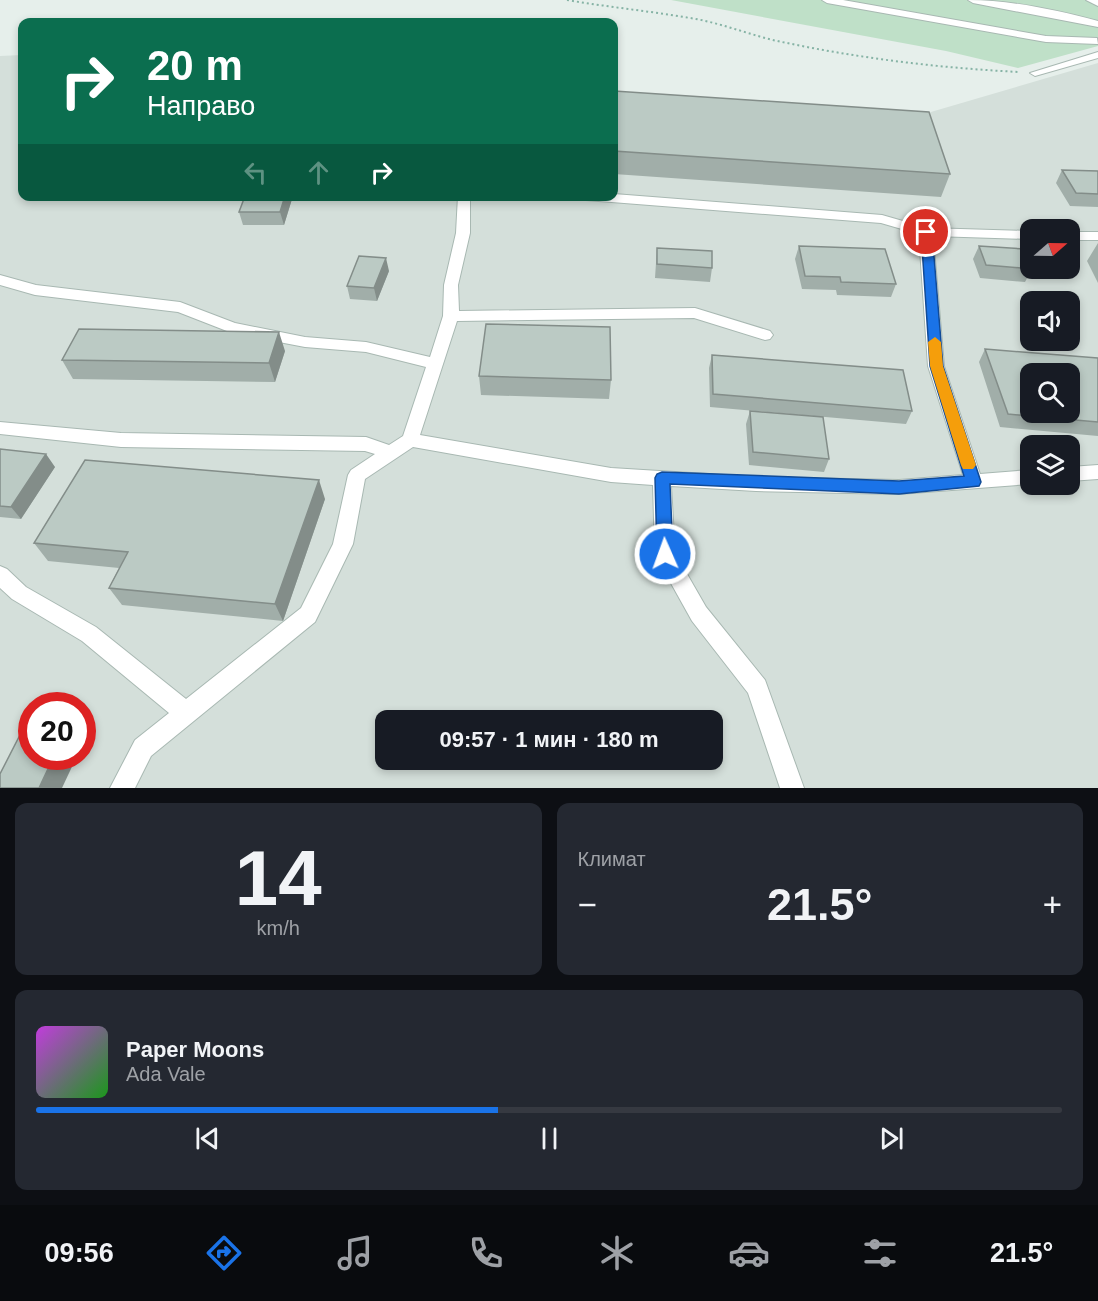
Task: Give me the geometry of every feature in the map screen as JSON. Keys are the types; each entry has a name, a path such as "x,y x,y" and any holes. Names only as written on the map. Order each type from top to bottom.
{"lane":[{"path":"827,0 1046,39 1098,38"},
{"path":"974,0 1098,24"},
{"path":"1091,0 1098,3"},
{"path":"1035,73 1098,55"},
{"path":"618,198 882,219 926,232 1020,235"},
{"path":"122,788 143,748 308,615 343,544 357,475 410,440 452,316 451,285 463,233 464,201"},
{"path":"926,232 936,366 974,482"},
{"path":"1080,236 1098,236"},
{"path":"0,280 34,290 180,307 232,328 304,342 366,347 436,364"},
{"path":"452,316 695,313 765,335"},
{"path":"0,428 121,440 366,444 391,453"},
{"path":"410,440 611,475 899,488 1020,478"},
{"path":"1080,473 1098,472"},
{"path":"662,478 665,554 699,614 756,687 792,788"},
{"path":"3,582 89,634 186,713"}],"path":[{"path":"567,0 637,12 691,18 775,40 866,57 944,68 1035,73"}],"shaded area":[{"path":"18,55 18,201 618,201 618,99 907,119 1098,63 1098,788 0,788 0,56"}],"green space":[{"path":"671,0 1098,0 1098,46 1018,68 946,51"}],"building":[{"path":"618,91 929,112 950,174 618,151"},
{"path":"1062,170 1098,171 1098,194 1076,193"},
{"path":"243,201 283,201 280,212 239,212"},
{"path":"799,246 885,249 896,284 841,282 840,277 805,276"},
{"path":"979,246 1020,249 1020,268 986,265"},
{"path":"657,248 712,251 712,268 657,264"},
{"path":"359,256 386,258 374,288 347,286"},
{"path":"486,324 610,327 611,380 479,376"},
{"path":"79,329 279,332 269,363 62,360"},
{"path":"985,349 1098,358 1098,422 1080,420 1080,363 1020,363 1020,415 1008,414"},
{"path":"712,355 903,370 912,411 713,394"},
{"path":"750,411 823,417 829,459 753,452"},
{"path":"0,449 46,454 11,507 0,506"},
{"path":"85,460 319,480 275,604 109,588 128,552 34,543"},
{"path":"18,739 18,770 47,770 39,788 0,788 0,774"}],"slow traffic":[{"path":"935,342 936,366 968,465"}],"route":[{"path":"665,554 662,478 899,488 974,482 936,366 931,273 926,232"}]}
